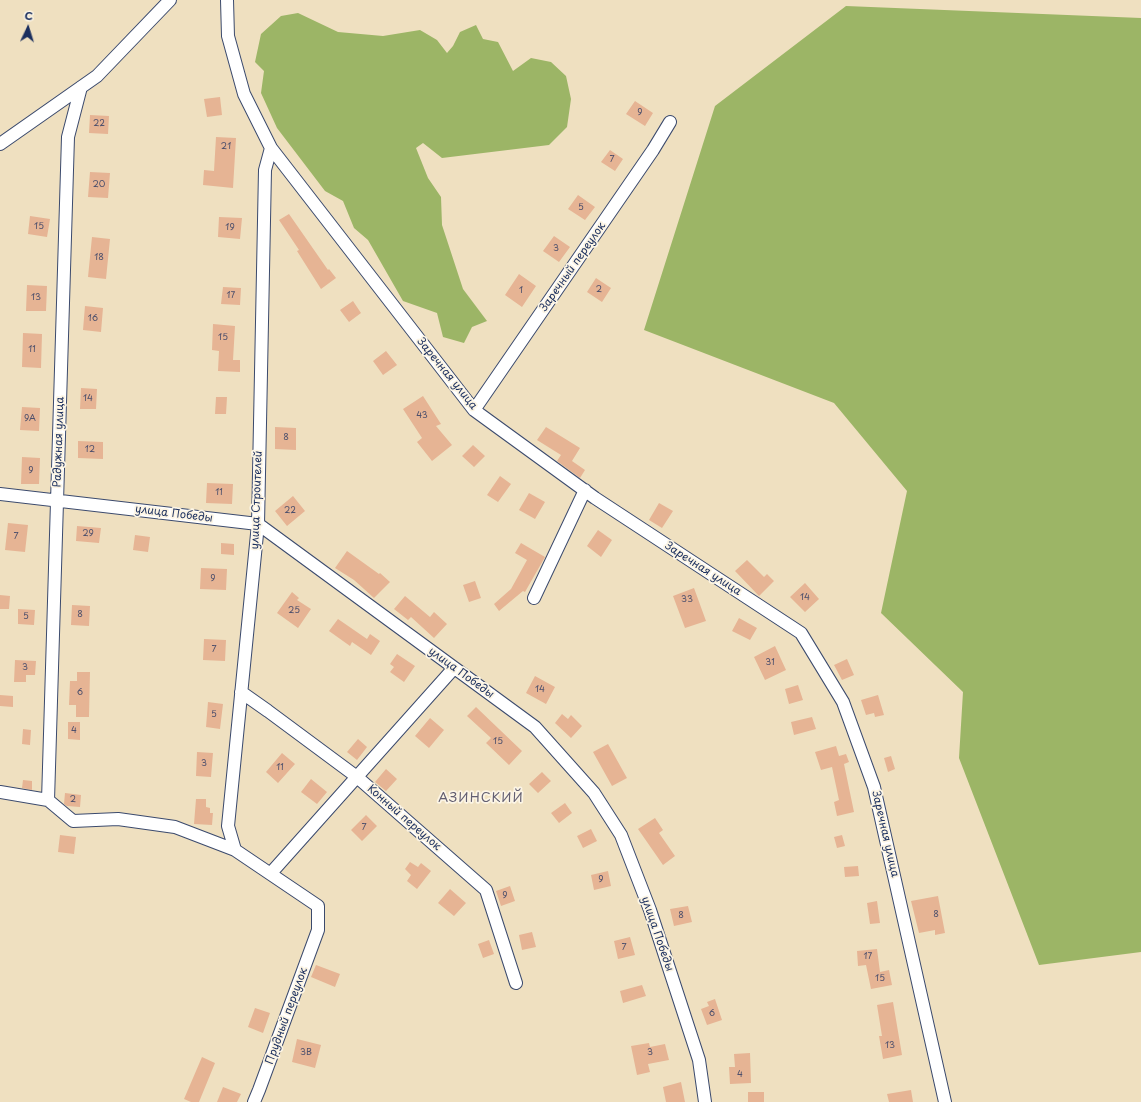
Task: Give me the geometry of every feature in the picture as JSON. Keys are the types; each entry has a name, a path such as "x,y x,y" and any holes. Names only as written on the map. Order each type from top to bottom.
{"street":[{"path":"0,144 97,76 170,0"},
{"name":"Заречная улица","path":"227,0 228,36 244,94 271,148 474,410 585,490 801,633 843,702 874,787 945,1102"},
{"name":"Радужная улица","path":"48,800 68,137 81,87"},
{"name":"Заречный переулок","path":"474,410 653,150 670,122"},
{"name":"улица Строителей","path":"235,850 228,826 258,524 265,170 271,148"},
{"path":"534,598 585,490"},
{"name":"улица Победы","path":"0,494 258,524 535,727 594,793 621,834 650,910 699,1060 704,1102"},
{"path":"0,792 48,800 73,821 118,819 175,827 235,850 271,873 454,668"},
{"name":"Конный переулок","path":"241,692 357,777 486,890 516,984"},
{"name":"Прудный переулок","path":"254,1102 318,930 318,906 271,873"}],"green space":[{"path":"846,6 1141,18 1141,952 1039,965 959,758 963,692 881,613 907,491 834,403 644,330 715,106"},
{"path":"298,13 338,32 383,36 420,30 437,40 447,53 453,46 460,32 476,25 483,39 498,42 513,71 531,58 551,62 566,76 571,99 567,127 549,145 442,158 423,143 416,148 428,178 441,197 442,225 463,289 487,321 472,327 464,343 443,337 437,313 403,301 368,240 354,228 343,201 325,191 277,128 261,93 264,71 255,62 261,34 281,16"}],"building":[{"path":"220,97 222,115 207,117 204,99"},
{"path":"635,101 653,113 645,126 626,114"},
{"path":"90,115 109,116 108,134 89,133"},
{"path":"216,137 236,138 233,188 203,185 204,170 214,171"},
{"path":"610,150 623,159 615,171 601,162"},
{"path":"90,172 110,173 108,198 88,197"},
{"path":"578,195 595,207 585,220 568,209"},
{"path":"289,214 328,270 329,269 336,278 321,289 297,251 299,250 279,220"},
{"path":"30,216 50,219 47,237 28,234"},
{"path":"219,217 242,218 240,239 218,237"},
{"path":"554,236 570,247 559,262 543,251"},
{"path":"92,237 110,239 106,279 88,277"},
{"path":"519,274 536,286 522,307 505,295"},
{"path":"596,278 611,288 602,302 587,292"},
{"path":"27,285 47,286 46,311 26,311"},
{"path":"223,287 241,288 240,305 221,304"},
{"path":"353,301 361,313 349,322 340,310"},
{"path":"85,306 103,308 101,332 83,330"},
{"path":"213,324 235,326 233,360 240,360 240,372 218,371 219,351 212,350"},
{"path":"23,333 42,334 41,368 22,367"},
{"path":"386,351 397,365 383,375 373,361"},
{"path":"81,388 97,389 96,409 80,409"},
{"path":"423,396 441,424 436,426 452,445 432,461 417,442 422,438 403,409"},
{"path":"216,397 227,397 226,414 215,414"},
{"path":"22,407 40,408 39,431 20,430"},
{"path":"275,427 296,428 296,450 275,449"},
{"path":"546,427 580,448 572,461 585,470 580,478 557,461 561,455 537,440"},
{"path":"78,441 103,442 103,459 78,458"},
{"path":"473,445 485,456 474,467 462,456"},
{"path":"22,457 40,458 39,484 21,484"},
{"path":"500,476 511,484 498,502 487,495"},
{"path":"207,483 233,484 232,504 206,503"},
{"path":"529,493 545,502 535,519 519,510"},
{"path":"293,496 305,511 287,526 275,511"},
{"path":"659,503 673,511 662,528 649,520"},
{"path":"8,523 28,525 25,552 5,550"},
{"path":"77,526 101,528 99,543 76,541"},
{"path":"598,530 612,540 601,557 587,546"},
{"path":"135,535 150,537 148,552 133,550"},
{"path":"221,543 234,544 234,555 221,554"},
{"path":"521,543 545,557 525,592 523,591 499,611 494,604 511,589 527,560 515,553"},
{"path":"347,551 379,574 380,573 390,582 374,598 354,580 335,568"},
{"path":"747,560 764,577 767,574 774,581 759,596 735,571"},
{"path":"201,568 227,569 226,590 200,589"},
{"path":"475,581 481,598 469,602 463,585"},
{"path":"805,583 819,599 805,612 790,597"},
{"path":"694,588 706,621 685,628 673,596"},
{"path":"292,592 299,598 297,600 311,609 298,628 277,613"},
{"path":"0,595 10,596 9,609 0,609"},
{"path":"405,596 430,617 434,612 447,624 434,638 411,617 408,620 394,609"},
{"path":"72,605 90,606 89,626 71,625"},
{"path":"18,609 35,610 34,625 18,624"},
{"path":"739,618 757,628 750,640 732,631"},
{"path":"338,619 367,639 370,634 380,641 371,655 352,642 350,646 329,631"},
{"path":"204,639 226,640 225,661 203,660"},
{"path":"775,646 786,670 765,680 754,657"},
{"path":"397,654 415,666 404,682 390,672 394,667 390,664"},
{"path":"847,659 854,675 842,680 834,665"},
{"path":"15,660 36,661 35,675 26,675 26,682 14,682"},
{"path":"77,672 90,672 89,717 76,717 76,705 69,705 70,681 77,681"},
{"path":"535,676 555,687 546,704 526,693"},
{"path":"798,685 803,700 789,704 785,689"},
{"path":"0,695 13,696 13,707 0,706"},
{"path":"878,695 884,715 875,717 874,713 866,715 861,700"},
{"path":"208,702 223,704 220,729 206,727"},
{"path":"476,707 522,751 509,765 486,743 491,738 467,716"},
{"path":"562,714 568,719 571,715 582,726 571,738 555,723"},
{"path":"812,717 816,729 794,735 791,722"},
{"path":"430,718 444,730 429,748 415,736"},
{"path":"68,722 80,722 80,740 68,739"},
{"path":"23,729 31,730 30,745 22,744"},
{"path":"358,739 367,747 357,760 347,752"},
{"path":"608,744 627,778 612,786 593,752"},
{"path":"836,746 839,756 846,754 849,762 844,764 854,812 837,816 834,802 839,800 832,767 821,770 815,752"},
{"path":"197,752 213,753 211,777 196,776"},
{"path":"282,753 295,764 278,783 266,772"},
{"path":"891,756 895,769 888,772 884,758"},
{"path":"386,769 397,779 386,791 375,782"},
{"path":"542,772 551,781 538,793 529,784"},
{"path":"311,779 327,792 317,804 301,792"},
{"path":"23,780 32,781 32,790 22,788"},
{"path":"65,793 81,795 80,807 67,806 64,804"},
{"path":"196,799 206,799 206,807 210,808 210,813 213,813 212,825 194,824"},
{"path":"565,803 572,813 559,823 551,813"},
{"path":"366,815 377,826 362,841 351,830"},
{"path":"655,818 663,830 659,833 675,856 663,865 638,829"},
{"path":"591,829 597,841 583,848 577,836"},
{"path":"60,835 76,837 74,854 58,852"},
{"path":"842,835 845,846 837,848 834,837"},
{"path":"410,862 418,867 421,863 431,871 417,889 407,881 411,875 405,869"},
{"path":"858,866 859,876 845,877 844,867"},
{"path":"608,871 611,886 594,890 591,875"},
{"path":"510,886 515,901 501,906 496,891"},
{"path":"450,889 466,903 454,916 438,903"},
{"path":"938,896 945,933 935,935 935,930 919,933 911,901"},
{"path":"877,901 880,923 870,924 867,903"},
{"path":"688,906 692,922 674,926 670,909"},
{"path":"532,932 536,947 522,950 519,935"},
{"path":"630,937 635,955 618,959 614,941"},
{"path":"489,940 494,954 483,958 478,944"},
{"path":"877,949 880,972 889,970 892,985 871,989 866,965 858,966 857,951"},
{"path":"316,965 340,974 335,987 311,977"},
{"path":"642,985 646,996 623,1003 620,991"},
{"path":"715,999 722,1020 707,1025 701,1009 709,1006 707,1002"},
{"path":"893,1002 902,1055 883,1059 879,1036 882,1036 877,1005"},
{"path":"255,1008 270,1013 263,1033 248,1027"},
{"path":"297,1039 321,1045 315,1068 292,1062"},
{"path":"649,1043 650,1047 665,1044 669,1060 648,1064 650,1072 637,1075 631,1046"},
{"path":"750,1053 751,1083 730,1084 729,1067 735,1067 734,1054"},
{"path":"202,1057 215,1063 199,1102 191,1102 184,1099"},
{"path":"681,1082 685,1102 666,1102 663,1087"},
{"path":"223,1087 241,1094 237,1102 217,1102"},
{"path":"911,1090 913,1102 889,1102 887,1094"},
{"path":"748,1092 764,1092 764,1102 748,1102"}],"district":[{"name":"АЗИНСКИЙ","path":"481,798"}]}
